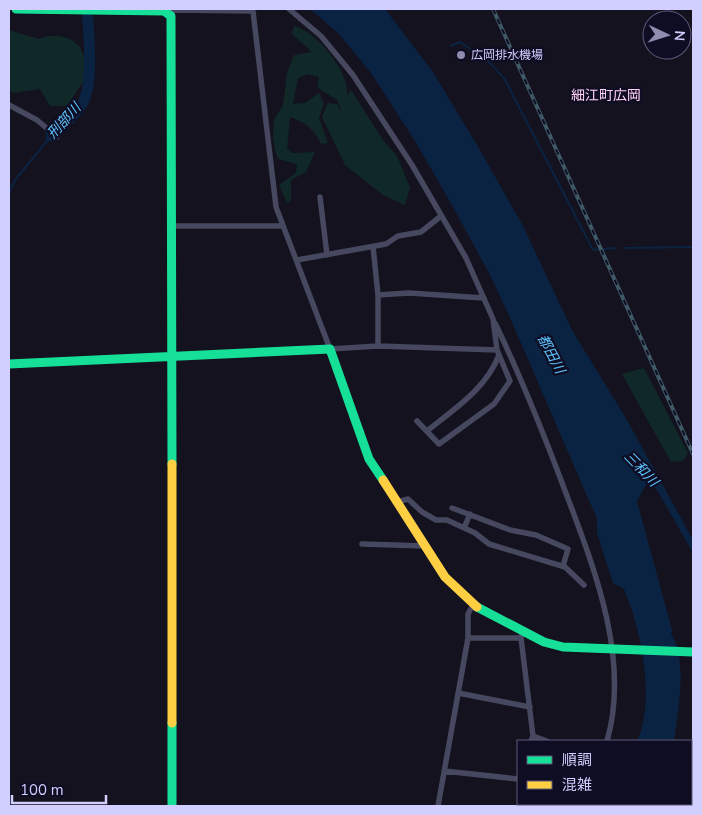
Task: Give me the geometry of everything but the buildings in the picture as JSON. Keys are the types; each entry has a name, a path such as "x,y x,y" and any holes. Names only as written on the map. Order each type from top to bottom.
{"street":[{"path":"16,9 253,10 276,207 369,459 445,577 473,605 522,635 544,642 563,647 693,652"},
{"path":"289,9 321,36 353,76 388,126 466,258 542,431 582,537 606,614 613,649 614,671 614,709 607,740"},
{"path":"169,11 173,32 171,355 172,806"},
{"path":"9,105 48,128 57,137"},
{"path":"320,197 327,255"},
{"path":"297,260 386,244 398,236 421,232 441,216"},
{"path":"172,226 283,226"},
{"path":"373,246 378,295 378,346"},
{"path":"378,295 426,294 484,298"},
{"path":"417,421 439,444 494,404 510,382 498,353 493,319"},
{"path":"9,364 378,346 498,353"},
{"path":"427,431 477,390 493,371 498,353"},
{"path":"396,502 408,499 422,512 436,520 447,520 489,544 563,566 584,585"},
{"path":"452,508 510,530 536,536 568,549 563,566"},
{"path":"464,528 470,514"},
{"path":"362,544 425,546"},
{"path":"438,806 468,638 468,614 473,605"},
{"path":"468,638 522,635"},
{"path":"522,635 532,739"},
{"path":"458,693 530,707"},
{"path":"444,771 517,780"}],"green space":[{"path":"294,26 303,29 312,36 330,54 344,76 347,96 351,90 383,140 397,156 410,188 405,205 383,195 345,165 322,117 328,103 337,104 343,115 337,100 317,87 319,77 307,74 298,78 293,104 305,103 319,93 324,103 319,118 328,143 321,144 308,127 290,117 287,149 293,153 315,152 306,172 291,180 291,200 287,203 279,185 296,173 297,164 278,159 273,137 274,120 283,105 287,73 294,55 312,52 292,34"},
{"path":"9,30 39,39 49,36 65,37 79,46 89,73 67,106 50,106 40,89 12,93 9,89"},
{"path":"644,368 688,453 683,461 671,462 622,374"}],"water":[{"path":"310,9 385,9 433,72 523,226 572,330 627,420 693,540 693,553 657,490 650,484 646,485 637,501 672,630 671,634 679,656 680,686 674,740 637,740 643,724 646,685 641,644 624,589 613,583 597,533 597,519 489,273 415,141 371,73 339,34"},
{"path":"611,805 654,805 654,806"}],"waterway":[{"name":"刑部川","path":"51,136 76,112 86,95 89,64 87,9"},
{"path":"450,46 460,42 489,62 504,78 593,250 615,248"},
{"name":"刑部川","path":"9,193 15,180 51,136"},
{"path":"624,248 693,247"}],"railway":[{"path":"493,9 693,454"}],"traffic: fast":[{"path":"16,9 164,11 171,16 172,464"},
{"path":"9,364 330,349 369,459 383,480"},
{"path":"477,607 544,642 563,647 693,652"},
{"path":"172,723 172,806"}],"traffic: slow":[{"path":"172,464 172,723"},
{"path":"383,480 445,577 477,607"}],"place":[{"name":"広岡排水機場","path":"461,55"}],"district":[{"name":"細江町広岡","path":"606,95"}],"water label":[{"name":"都田川","path":"551,354"},
{"name":"三和川","path":"641,469"}]}
